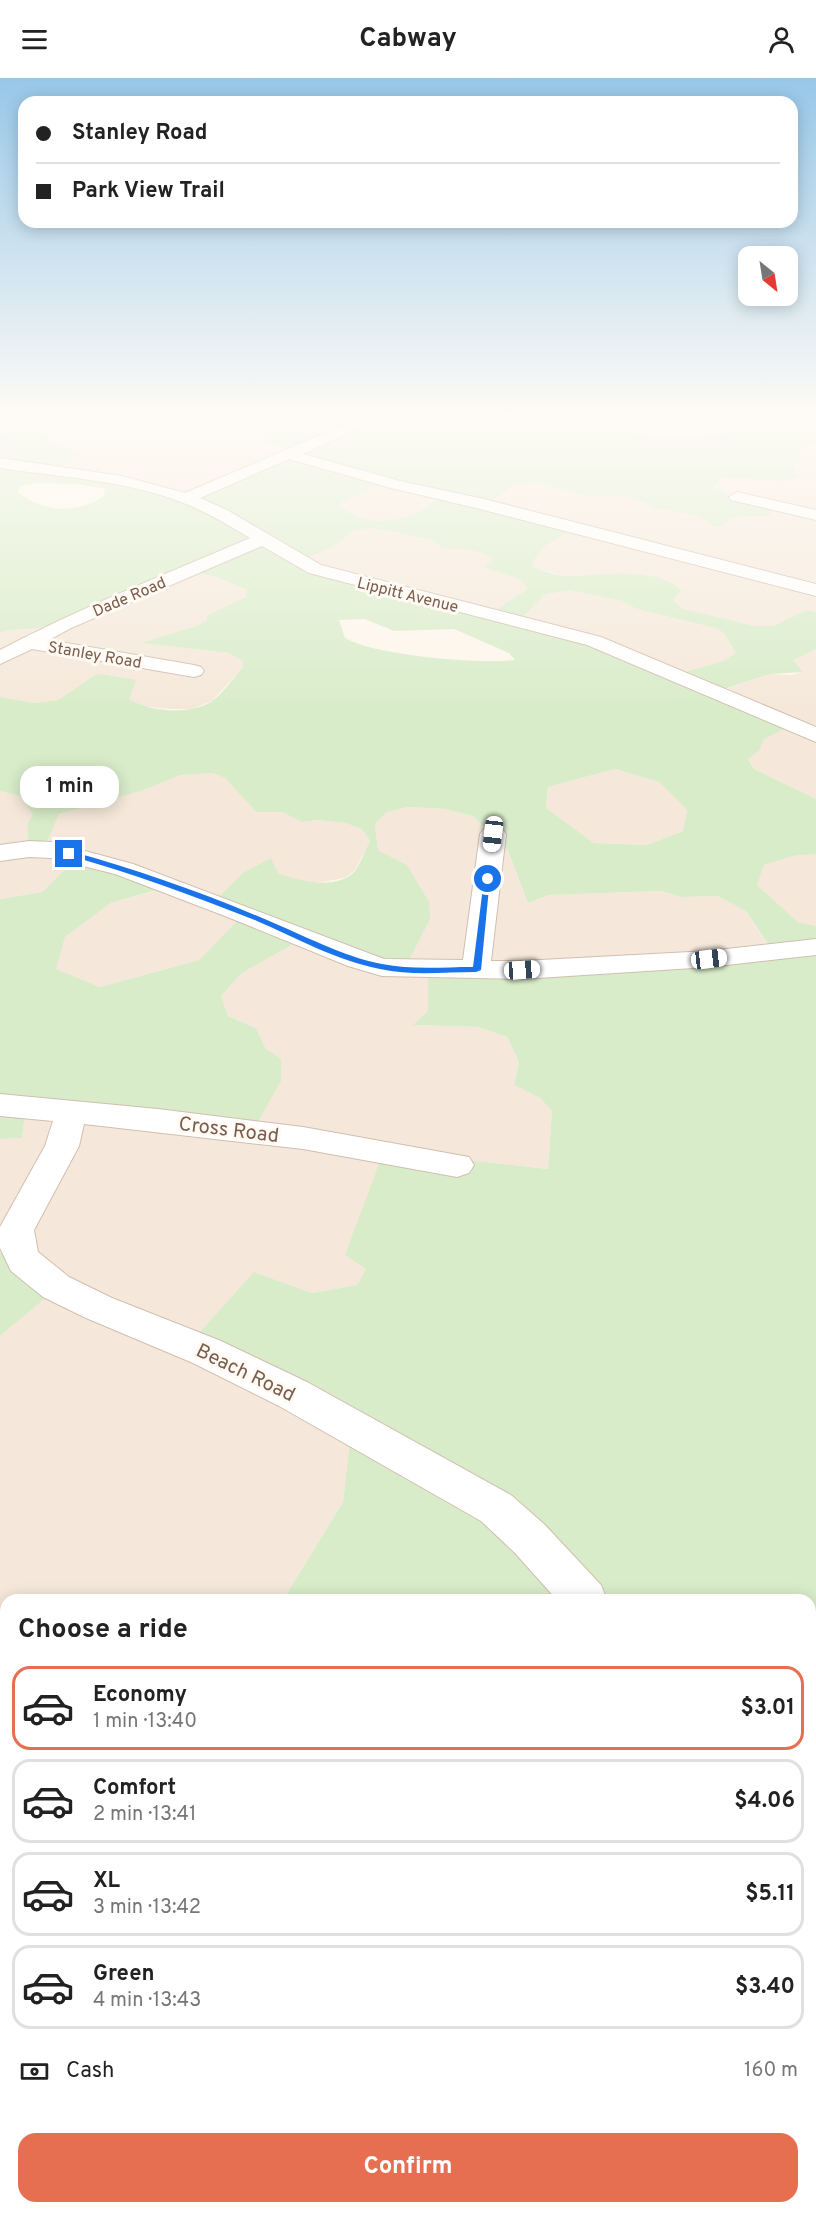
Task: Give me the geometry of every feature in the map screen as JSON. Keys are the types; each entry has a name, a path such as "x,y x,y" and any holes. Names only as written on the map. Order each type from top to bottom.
{"street":[{"name":"Lippitt Avenue","path":"218,513 315,569 594,641 816,735"},
{"path":"515,513 816,590"},
{"name":"Dade Road","path":"28,642 64,624 263,539"},
{"name":"Stanley Road","path":"0,658 28,642 194,671"},
{"path":"476,970 493,834"},
{"path":"0,853 29,849 52,850 124,868 236,910 357,960 382,967 522,970 709,959 816,947"},
{"name":"Cross Road","path":"0,1105 158,1120 303,1138 457,1165"},
{"name":"Beach Road","path":"71,1113 62,1146 16,1230 18,1248 24,1261 56,1287 99,1308 207,1352 293,1394 496,1509 530,1539 580,1594"}],"shaded area":[{"path":"350,513 416,513 398,519 378,521 360,518"},
{"path":"524,513 681,513 700,517 712,526 731,517 768,516 761,513 816,513 816,612 806,610 773,626 755,626 682,609 649,575 565,576 531,567 535,554 556,539 581,528"},
{"path":"371,528 432,540 443,549 463,547 474,550 491,557 492,561 484,567 520,579 527,586 526,590 493,612 392,590 301,558 331,548 354,531"},
{"path":"189,570 219,578 247,590 246,597 207,615 207,620 196,626 142,643 229,653 244,661 243,667 212,701 192,709 139,706 128,699 135,681 95,675 58,700 34,703 0,697 0,633 7,630 32,629"},
{"path":"569,590 622,601 637,609 715,628 724,633 736,653 723,661 681,673 521,619 544,595"},
{"path":"816,649 816,799 754,769 748,758 760,750 763,740 792,725 720,691 770,674 792,675 802,672 792,660"},
{"path":"615,769 659,782 687,810 683,831 647,845 594,843 546,808 548,787"},
{"path":"212,773 225,778 256,812 282,812 302,822 318,820 345,823 362,829 370,841 355,870 345,878 316,883 278,873 243,915 199,960 100,987 55,969 65,937 111,903 166,888 77,857 42,892 0,899 0,791 20,796 34,815 27,824 28,843 44,848 58,814 141,791 181,775"},
{"path":"408,807 445,809 473,816 508,851 528,903 549,895 660,891 682,897 717,896 746,911 772,951 428,970 428,1012 414,1025 478,1027 507,1037 519,1062 514,1085 540,1098 552,1111 548,1169 394,1152 366,1269 357,1285 312,1293 254,1272 351,1431 343,1502 287,1594 0,1594 0,1336 55,1290 19,1251 0,1253 0,1139 22,1138 24,1122 32,1109 266,1049 256,1028 228,1016 221,996 242,973 304,938 407,865 378,850 375,824 387,812"},
{"path":"816,854 816,926 798,922 757,885 763,865 793,856"}],"green space":[{"path":"0,513 350,513 360,518 378,521 398,519 416,513 526,513 582,527 545,547 535,559 532,567 563,576 628,574 658,578 671,583 681,591 673,600 683,609 755,626 773,626 806,610 816,612 816,649 793,660 803,672 770,674 721,690 792,725 763,740 760,750 748,759 754,769 816,799 816,854 793,856 764,865 757,885 798,922 816,926 816,1594 287,1594 343,1502 351,1431 191,1342 254,1272 312,1293 357,1285 366,1269 345,1255 383,1153 394,1152 548,1169 552,1111 540,1098 514,1085 519,1062 507,1037 478,1027 413,1025 428,1011 428,970 772,950 746,911 717,896 682,897 660,891 549,895 528,903 508,851 473,816 445,809 408,807 387,812 375,824 378,850 407,865 429,902 430,919 407,964 389,963 304,938 242,973 221,996 228,1016 256,1028 266,1049 281,1059 281,1081 252,1132 33,1109 24,1122 22,1138 0,1139 0,899 42,892 77,857 167,887 111,903 65,937 56,969 100,987 199,960 243,915 220,896 243,873 271,858 278,873 307,881 328,883 338,881 355,871 370,841 362,829 345,823 318,820 302,822 282,812 256,812 225,778 212,773 181,775 141,791 59,814 44,848 28,843 27,824 33,815 20,796 0,791 0,697 34,703 58,700 95,675 101,674 136,680 129,699 147,707 181,710 202,706 211,702 224,690 243,667 243,661 229,653 141,643 196,626 207,620 207,615 246,597 247,590 219,578 189,570 57,623 0,633","holes":["371,528 432,540 443,549 479,552 491,557 492,561 483,567 519,579 527,587 526,590 493,612 301,560 331,548 354,531","569,590 622,601 637,609 715,628 724,633 736,653 723,661 681,673 521,619 544,595","365,619 394,631 454,629 509,653 515,660 453,660 380,650 345,638 339,620","615,769 659,782 687,810 683,831 647,845 594,843 546,808 548,787"]},
{"path":"681,513 772,513 768,516 731,517 722,526 712,526 700,517"},
{"path":"19,1251 55,1290 0,1336 0,1253"}],"route":[{"path":"69,854 124,868 236,910 284,932 357,960 382,967 420,970 476,970 488,879"}]}
